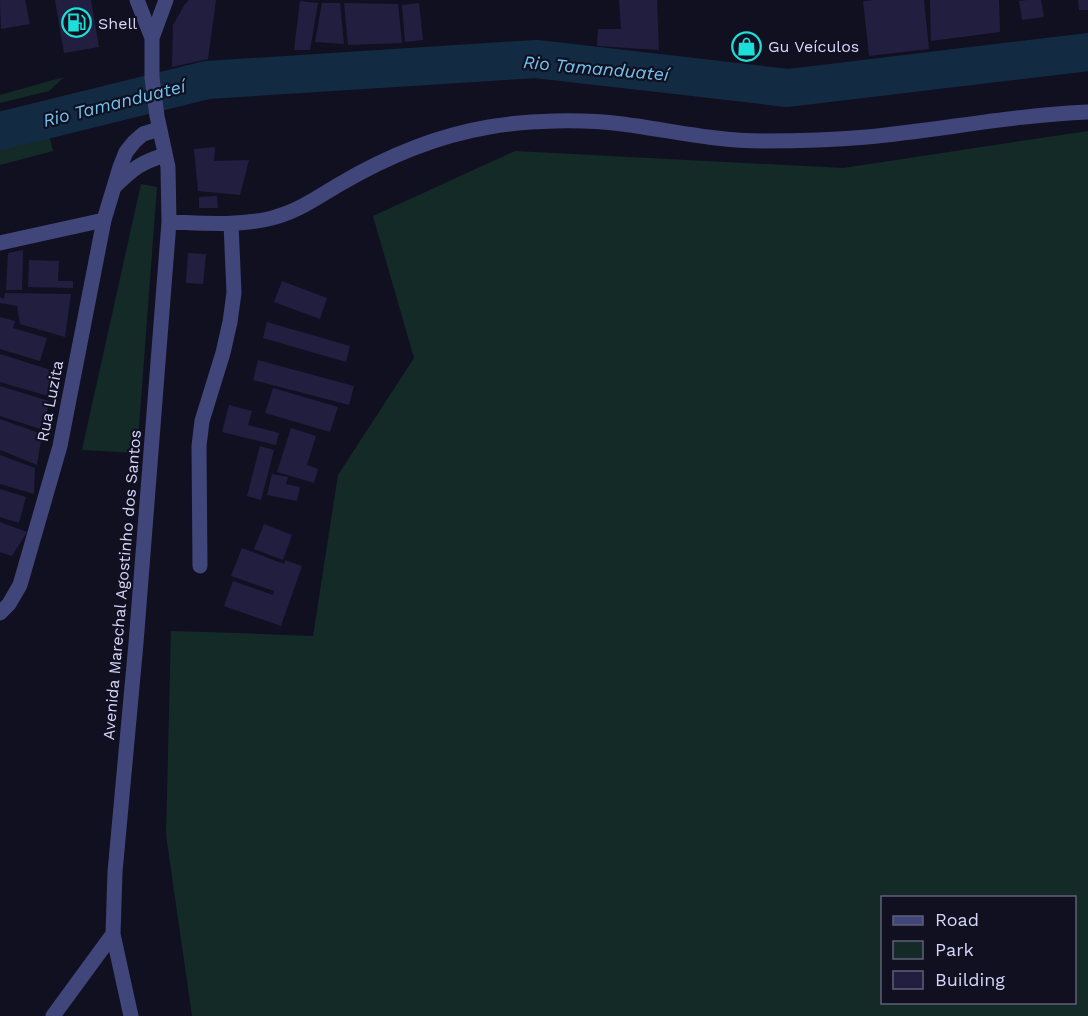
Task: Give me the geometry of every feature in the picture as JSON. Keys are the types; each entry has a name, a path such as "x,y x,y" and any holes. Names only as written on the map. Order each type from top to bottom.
{"street":[{"path":"137,0 152,38"},
{"path":"165,155 152,78 152,38 166,0"},
{"path":"169,222 231,224 269,219 304,206 388,158 442,137 490,127 570,122 620,124 754,141 813,141 869,137 1049,113 1088,112"},
{"name":"Rua Luzita","path":"0,613 20,585 60,446 104,220 120,167 126,152 143,134 158,123"},
{"name":"Rua Luzita","path":"114,188 137,166 165,155"},
{"name":"Avenida Marechal Agostinho dos Santos","path":"131,1016 113,934 115,872 137,631 169,222 165,155"},
{"path":"0,243 104,220"},
{"path":"200,566 199,446 202,421 230,322 234,293 231,224"},
{"path":"52,1016 113,934"}],"green space":[{"path":"64,77 49,91 0,103 0,95"},
{"path":"47,127 53,151 0,165 0,138"},
{"path":"1088,131 1088,1016 192,1016 166,835 171,631 313,636 338,475 414,358 373,216 515,151 843,168"},
{"path":"141,184 157,187 137,453 82,450"}],"building":[{"path":"0,0 25,0 30,24 1,29"},
{"name":"Shell","path":"55,0 91,0 99,47 64,53"},
{"path":"189,0 216,0 208,59 172,67 173,25"},
{"path":"619,0 657,0 659,50 597,46 598,29 621,29"},
{"path":"924,0 929,49 869,56 863,1"},
{"path":"930,0 999,0 1000,32 931,41"},
{"path":"1041,0 1044,17 1022,20 1019,1"},
{"path":"1078,0 1088,0 1088,10 1079,10"},
{"path":"300,1 318,3 310,50 294,50"},
{"path":"322,3 340,3 344,44 315,42"},
{"path":"344,3 398,4 402,43 348,45"},
{"path":"419,3 423,40 405,42 402,5"},
{"path":"215,147 214,161 249,160 240,195 198,191 194,149"},
{"path":"217,196 218,208 199,208 199,197"},
{"path":"23,250 22,290 6,290 8,253"},
{"path":"188,253 206,254 203,284 186,283"},
{"path":"29,260 59,261 58,281 73,281 73,288 28,287"},
{"path":"282,281 327,298 320,319 274,302"},
{"path":"5,293 71,294 65,337 20,324 17,306 0,303 0,297 4,299"},
{"path":"0,317 15,321 13,328 47,338 40,361 0,349"},
{"path":"267,322 350,346 346,362 263,338"},
{"path":"0,354 54,371 51,397 0,382"},
{"path":"258,360 354,386 349,405 253,380"},
{"path":"0,386 49,401 44,430 0,416"},
{"path":"273,388 338,407 330,432 265,413"},
{"path":"229,405 252,411 248,425 279,433 276,445 222,432"},
{"path":"0,419 42,434 37,465 0,450"},
{"path":"291,428 316,436 307,465 318,469 314,483 277,472"},
{"path":"260,446 274,450 261,500 247,496"},
{"path":"0,455 35,468 34,494 0,484"},
{"path":"272,474 288,477 286,484 300,487 297,501 267,495"},
{"path":"0,489 26,497 19,523 0,517"},
{"path":"0,522 27,532 12,556 0,552"},
{"path":"264,524 292,535 283,560 254,549"},
{"path":"242,548 284,564 285,560 302,566 281,626 224,606 233,581 273,595 274,591 231,576"}],"waterway":[{"name":"Rio Tamanduateí","path":"0,131 207,80 536,59 788,88 1088,52"}],"place":[{"name":"Shell","path":"77,23"},
{"name":"Gu Veículos","path":"747,46"}]}
